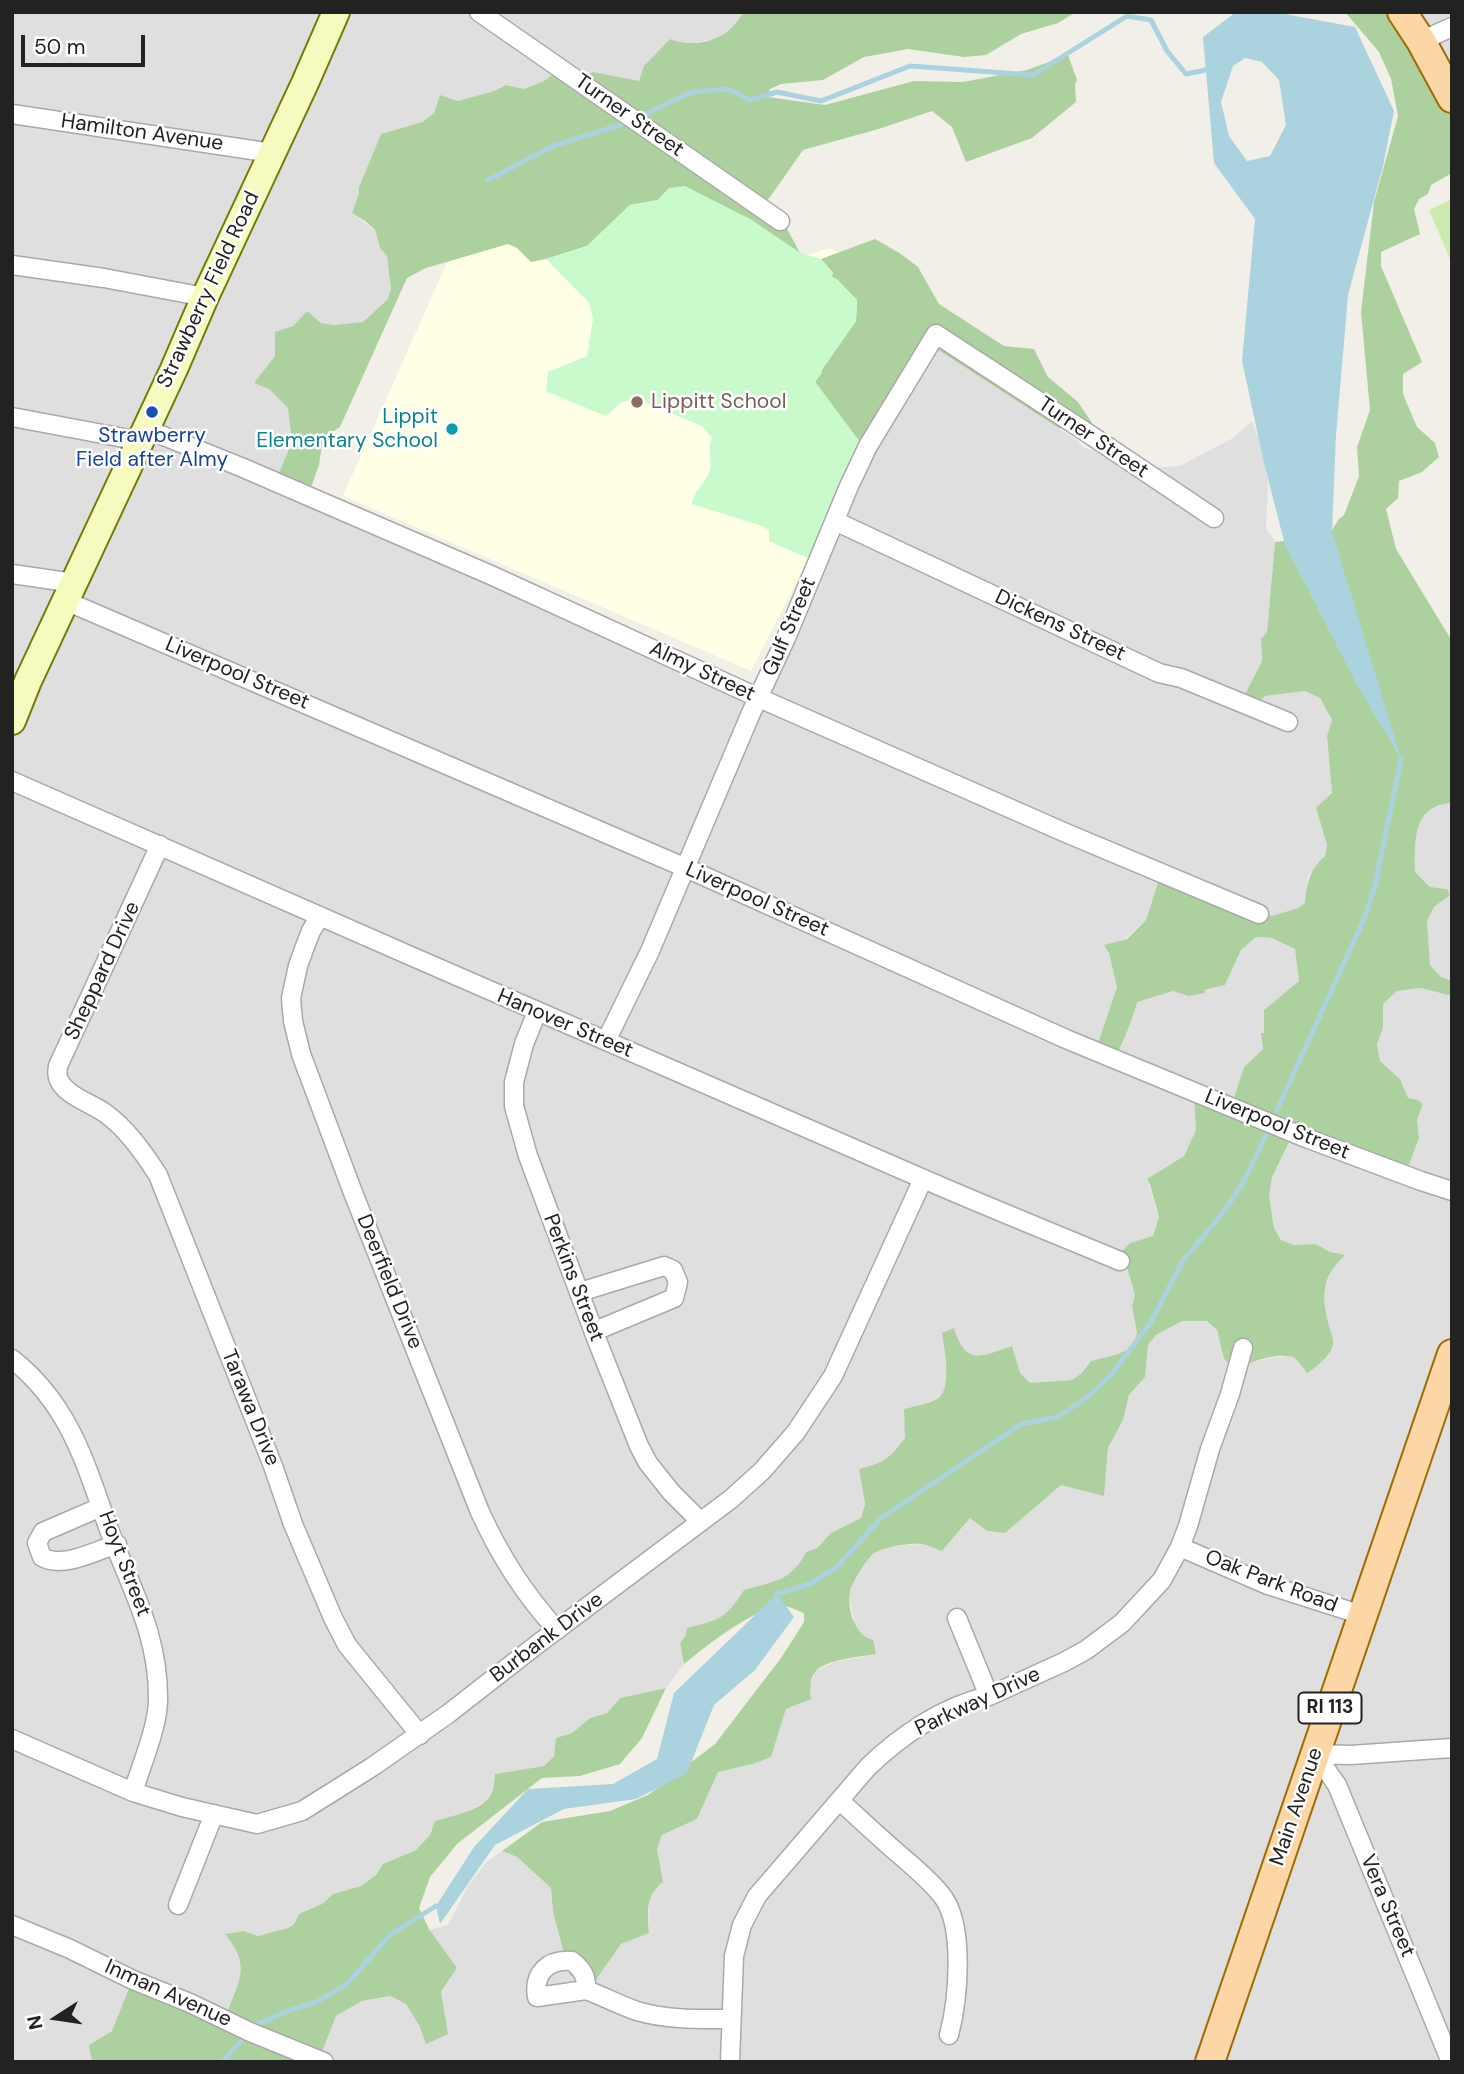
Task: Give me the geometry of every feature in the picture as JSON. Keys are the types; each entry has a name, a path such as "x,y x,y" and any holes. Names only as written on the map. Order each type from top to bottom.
{"main road":[{"path":"1402,12 1452,98"},
{"name":"Main Avenue","path":"1210,2062 1452,1354"}],"street":[{"name":"Turner Street","path":"479,12 780,220"},
{"name":"Strawberry Field Road","path":"12,721 28,681 272,153 333,13"},
{"path":"1421,41 1452,27"},
{"name":"Hamilton Avenue","path":"12,114 272,153"},
{"path":"12,265 104,278 205,297"},
{"name":"Turner Street","path":"936,334 1214,519"},
{"name":"Gulf Street","path":"606,1041 650,951 868,446 936,334"},
{"name":"Almy Street","path":"12,417 143,435 241,467 1066,833 1259,914"},
{"name":"Dickens Street","path":"835,521 1159,673 1181,678 1288,722"},
{"name":"Liverpool Street","path":"12,574 70,592 1066,1039 1311,1140 1452,1191"},
{"name":"Hanover Street","path":"12,781 537,1012 1120,1261"},
{"name":"Sheppard Drive","path":"71,1094 60,1082 58,1066 160,845"},
{"name":"Deerfield Drive","path":"320,916 304,949 291,998 301,1054 357,1203 484,1521 519,1584 557,1630"},
{"name":"Perkins Street","path":"537,1012 524,1044 514,1082 514,1106 533,1171 627,1419 648,1463 679,1502 701,1522"},
{"name":"Tarawa Drive","path":"71,1094 102,1111 117,1123 144,1153 158,1175 273,1466 293,1524 333,1618 347,1645 420,1735"},
{"name":"Burbank Drive","path":"12,1739 133,1792 182,1807 257,1824 302,1811 420,1735 731,1499 762,1471 816,1404 841,1359 923,1179"},
{"path":"580,1292 664,1266 673,1270 678,1282 674,1298 594,1331"},
{"name":"Parkway Drive","path":"730,2062 734,1956 742,1924 757,1896 868,1767 888,1748 937,1717 1075,1657 1113,1629 1156,1588 1180,1547 1243,1348"},
{"name":"Hoyt Street","path":"12,1359 38,1381 66,1421 90,1474 148,1626 158,1676 158,1713 133,1792"},
{"path":"101,1507 43,1532 37,1543 39,1551 42,1557 55,1562 117,1544"},
{"name":"Oak Park Road","path":"1180,1547 1268,1585 1362,1615"},
{"path":"957,1618 989,1696"},
{"path":"1315,1754 1351,1755 1452,1748"},
{"name":"Vera Street","path":"1315,1754 1336,1785 1451,2062"},
{"path":"840,1801 945,1899 953,1920 958,1977 956,2011 949,2035"},
{"path":"178,1905 214,1814"},
{"name":"Inman Avenue","path":"12,1925 250,2032 324,2062"},
{"path":"586,1990 652,2015 730,2019"}],"shaded area":[{"path":"12,12 744,12 731,29 715,39 686,44 670,39 645,66 639,82 593,72 576,79 559,70 544,81 524,89 506,85 458,101 421,122 381,134 359,187 352,213 375,231 380,248 387,256 391,289 388,299 363,322 334,325 321,323 307,311 293,326 275,332 275,356 269,389 288,408 292,442 275,482 757,694 814,561 932,346 1078,441 1083,448 1116,454 1149,468 1180,466 1233,438 1252,421 1262,448 1268,484 1266,528 1275,542 1267,632 1261,639 1262,661 1244,696 1305,691 1320,698 1332,720 1327,736 1332,793 1316,809 1327,845 1325,856 1308,877 1305,903 1272,916 1162,870 1146,920 1109,953 1117,987 1096,1049 1116,1058 1133,1018 1137,1001 1173,991 1188,996 1225,985 1241,950 1256,937 1272,938 1296,949 1299,981 1264,1010 1264,1033 1261,1033 1263,1049 1244,1067 1232,1104 1197,1130 1184,1156 1147,1179 1159,1218 1153,1237 1130,1243 1127,1267 1136,1295 1132,1306 1137,1333 1133,1347 1092,1361 1072,1380 1030,1383 1020,1373 1012,1347 980,1356 970,1355 943,1333 947,1383 943,1395 904,1409 906,1438 892,1456 882,1463 859,1469 865,1504 861,1518 831,1533 817,1548 806,1552 799,1567 777,1581 744,1590 734,1607 719,1620 687,1628 680,1643 684,1664 666,1688 620,1698 607,1713 590,1718 572,1733 557,1738 554,1756 544,1766 495,1774 493,1789 487,1801 463,1814 435,1821 430,1835 416,1850 383,1864 376,1875 361,1886 333,1894 322,1904 299,1914 294,1924 288,1928 258,1936 244,1931 225,1934 236,1948 243,1971 227,2013 112,2031 90,2045 92,2062 12,2062"},
{"path":"1406,12 1452,12 1452,91"},
{"name":"Lippitt School","path":"462,229 804,256 830,248 936,308 751,671 343,496"},
{"path":"1439,803 1452,803 1452,981 1441,977 1430,965 1427,921 1434,907 1449,895 1447,889 1430,887 1415,872 1415,837 1423,814"},
{"path":"1421,988 1452,996 1452,2062 322,2062 320,2057 336,2016 362,2001 390,1996 406,2004 420,2027 457,1968 429,1930 448,1925 467,1888 485,1863 502,1851 517,1857 551,1888 553,1912 591,1987 621,1944 649,1933 648,1903 655,1888 662,1882 657,1848 662,1835 697,1819 718,1772 771,1757 786,1709 811,1699 810,1685 816,1671 834,1662 876,1654 855,1626 849,1594 852,1584 872,1554 888,1547 920,1544 942,1551 970,1518 987,1531 1005,1533 1061,1485 1106,1476 1108,1448 1123,1420 1129,1395 1145,1377 1148,1345 1156,1335 1182,1321 1207,1321 1217,1330 1224,1359 1247,1362 1285,1356 1295,1358 1333,1344 1325,1309 1324,1290 1333,1267 1330,1252 1316,1244 1294,1245 1281,1240 1274,1228 1269,1196 1272,1177 1293,1134 1419,1138 1417,1120 1423,1105 1418,1100 1408,1098 1400,1079 1380,1061 1377,1044 1383,1028 1383,1004 1397,991"}],"green space":[{"path":"744,12 1076,12 1058,23 1021,34 986,55 964,57 908,49 864,57 823,80 781,84 770,89 768,97 825,105 914,81 963,82 1027,70 1068,55 1077,80 1076,102 1032,138 966,162 952,127 932,111 803,150 763,207 783,221 800,253 750,219 669,188 658,200 630,205 587,246 531,262 517,248 508,244 426,268 407,278 340,427 323,438 319,465 308,496 275,482 292,442 288,408 269,389 254,383 275,356 275,332 293,326 307,311 321,323 334,325 363,322 388,299 391,289 387,256 380,248 375,230 352,213 359,187 381,134 422,122 434,113 440,95 458,101 506,85 524,89 544,81 559,70 575,79 593,72 639,81 644,66 670,39 685,43 709,41 731,28"},
{"path":"1345,12 1406,12 1452,91 1452,173 1431,185 1428,194 1419,199 1414,209 1420,234 1381,252 1381,266 1422,362 1403,374 1403,394 1417,427 1435,443 1439,457 1422,472 1399,481 1398,498 1386,509 1396,549 1452,641 1452,803 1429,810 1418,827 1415,872 1430,887 1447,889 1450,895 1434,907 1427,921 1430,965 1441,977 1452,981 1452,996 1421,988 1397,991 1383,1004 1383,1028 1377,1044 1380,1061 1400,1079 1408,1098 1423,1104 1417,1120 1419,1138 1407,1170 1293,1134 1272,1177 1269,1196 1274,1228 1281,1240 1294,1245 1316,1244 1330,1252 1345,1255 1332,1270 1326,1286 1325,1302 1333,1338 1332,1348 1323,1361 1310,1371 1307,1373 1296,1359 1283,1356 1257,1361 1236,1370 1224,1359 1217,1330 1207,1321 1182,1321 1156,1335 1148,1345 1145,1377 1129,1395 1123,1420 1108,1448 1104,1496 1061,1485 1005,1533 987,1531 970,1518 942,1551 916,1544 890,1547 873,1554 854,1583 849,1598 853,1620 861,1633 873,1640 876,1654 836,1661 816,1671 811,1681 811,1699 786,1709 771,1757 718,1772 697,1819 662,1835 657,1849 663,1882 650,1899 649,1933 621,1944 591,1987 570,1975 553,1912 551,1888 517,1857 502,1851 542,1822 610,1811 648,1795 715,1744 781,1658 804,1622 804,1613 783,1606 759,1613 731,1629 684,1664 680,1643 687,1628 721,1617 744,1590 788,1575 806,1552 817,1548 831,1533 861,1518 865,1504 859,1469 885,1459 905,1438 904,1409 933,1401 942,1394 946,1369 942,1333 954,1328 964,1349 976,1355 1012,1346 1020,1373 1030,1383 1072,1380 1082,1373 1091,1361 1133,1347 1137,1333 1132,1306 1135,1295 1127,1267 1115,1258 1130,1243 1153,1236 1159,1217 1147,1179 1184,1156 1196,1130 1194,1092 1232,1104 1244,1067 1263,1049 1261,1033 1264,1033 1264,1010 1299,981 1295,949 1272,938 1256,937 1241,950 1225,985 1205,990 1205,993 1188,996 1173,991 1137,1002 1116,1058 1096,1049 1117,987 1109,953 1104,945 1127,939 1146,920 1162,870 1272,916 1305,903 1310,877 1315,866 1325,856 1327,845 1316,808 1332,793 1327,736 1332,720 1320,698 1305,691 1265,696 1256,705 1244,696 1262,661 1261,639 1267,632 1275,542 1293,540 1322,546 1344,515 1359,476 1357,447 1370,410 1361,312 1374,202 1398,116 1391,79 1379,52"},
{"path":"685,186 750,219 800,253 821,259 833,274 831,276 857,300 856,321 815,382 865,449 814,561 769,541 769,530 759,525 692,504 711,466 712,438 702,426 635,398 620,403 606,416 546,391 548,372 587,356 593,319 589,303 546,259 587,246 630,205 658,200 669,188"},
{"path":"1452,199 1452,264 1429,210"},
{"path":"875,239 918,267 939,304 1004,346 1034,349 1048,377 1078,402 1092,423 1081,439 1061,427 1060,429 932,346 865,449 815,382 856,321 857,300 830,275 833,273 821,259"},
{"path":"666,1688 642,1738 620,1764 580,1776 542,1778 457,1844 430,1877 419,1908 429,1929 457,1968 441,1992 448,2034 426,2044 420,2027 406,2004 390,1996 362,2001 336,2016 320,2057 322,2062 92,2062 89,2045 112,2031 132,1981 227,2013 241,1972 238,1955 225,1934 244,1931 258,1936 288,1928 294,1924 299,1914 322,1904 333,1894 361,1886 376,1875 383,1864 416,1850 430,1835 435,1821 482,1804 491,1794 495,1774 544,1766 554,1756 556,1738 572,1733 590,1718 607,1713 620,1698"}],"water":[{"path":"1236,12 1285,14 1355,27 1394,111 1383,166 1348,295 1336,436 1332,531 1401,759 1356,683 1285,545 1242,361 1255,219 1214,163 1203,37","holes":["1245,58 1262,62 1279,80 1286,125 1270,156 1247,161 1229,136 1221,102 1233,66"]},
{"path":"777,1594 794,1617 755,1670 714,1705 687,1773 636,1799 564,1809 495,1845 440,1924 436,1906 474,1847 528,1789 613,1784 657,1759 674,1693"}],"waterway":[{"path":"647,113 692,92 729,89 750,100 777,92 821,101 910,66 1033,75 1127,16 1151,20 1167,51 1186,74 1209,67"},
{"path":"488,180 553,146 620,125"},
{"path":"1277,1110 1364,919 1375,886 1401,759"},
{"path":"777,1594 809,1584 836,1568 880,1519 1021,1424 1058,1417 1086,1398 1111,1375 1151,1322 1182,1262 1242,1185 1266,1135"},
{"path":"253,2028 285,2012 316,2002 346,1985 390,1935 436,1906"},
{"path":"222,2062 246,2036"}],"place":[{"name":"Lippitt School","path":"637,402"},
{"name":"Strawberry Field after Almy","path":"152,412"},
{"name":"Lippit Elementary School","path":"452,429"}]}
